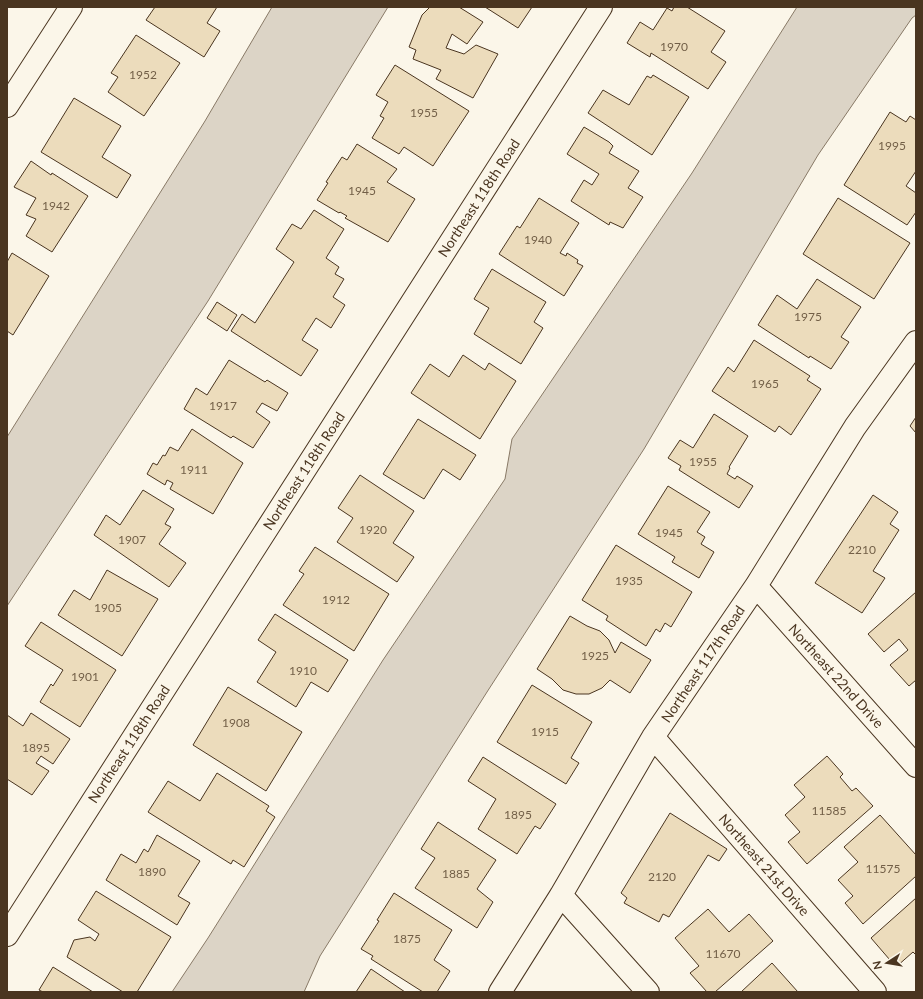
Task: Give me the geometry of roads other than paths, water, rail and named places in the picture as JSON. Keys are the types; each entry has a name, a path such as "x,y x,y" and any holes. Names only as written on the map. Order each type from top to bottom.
{"street":[{"path":"7,106 71,7"},
{"name":"Northeast 118th Road","path":"7,935 601,7"},
{"name":"Northeast 117th Road","path":"500,992 561,895 653,737 756,586 855,427 916,342"},
{"name":"Northeast 22nd Drive","path":"756,586 916,766"},
{"name":"Northeast 21st Drive","path":"653,737 875,992"},
{"path":"561,895 648,992"}]}
